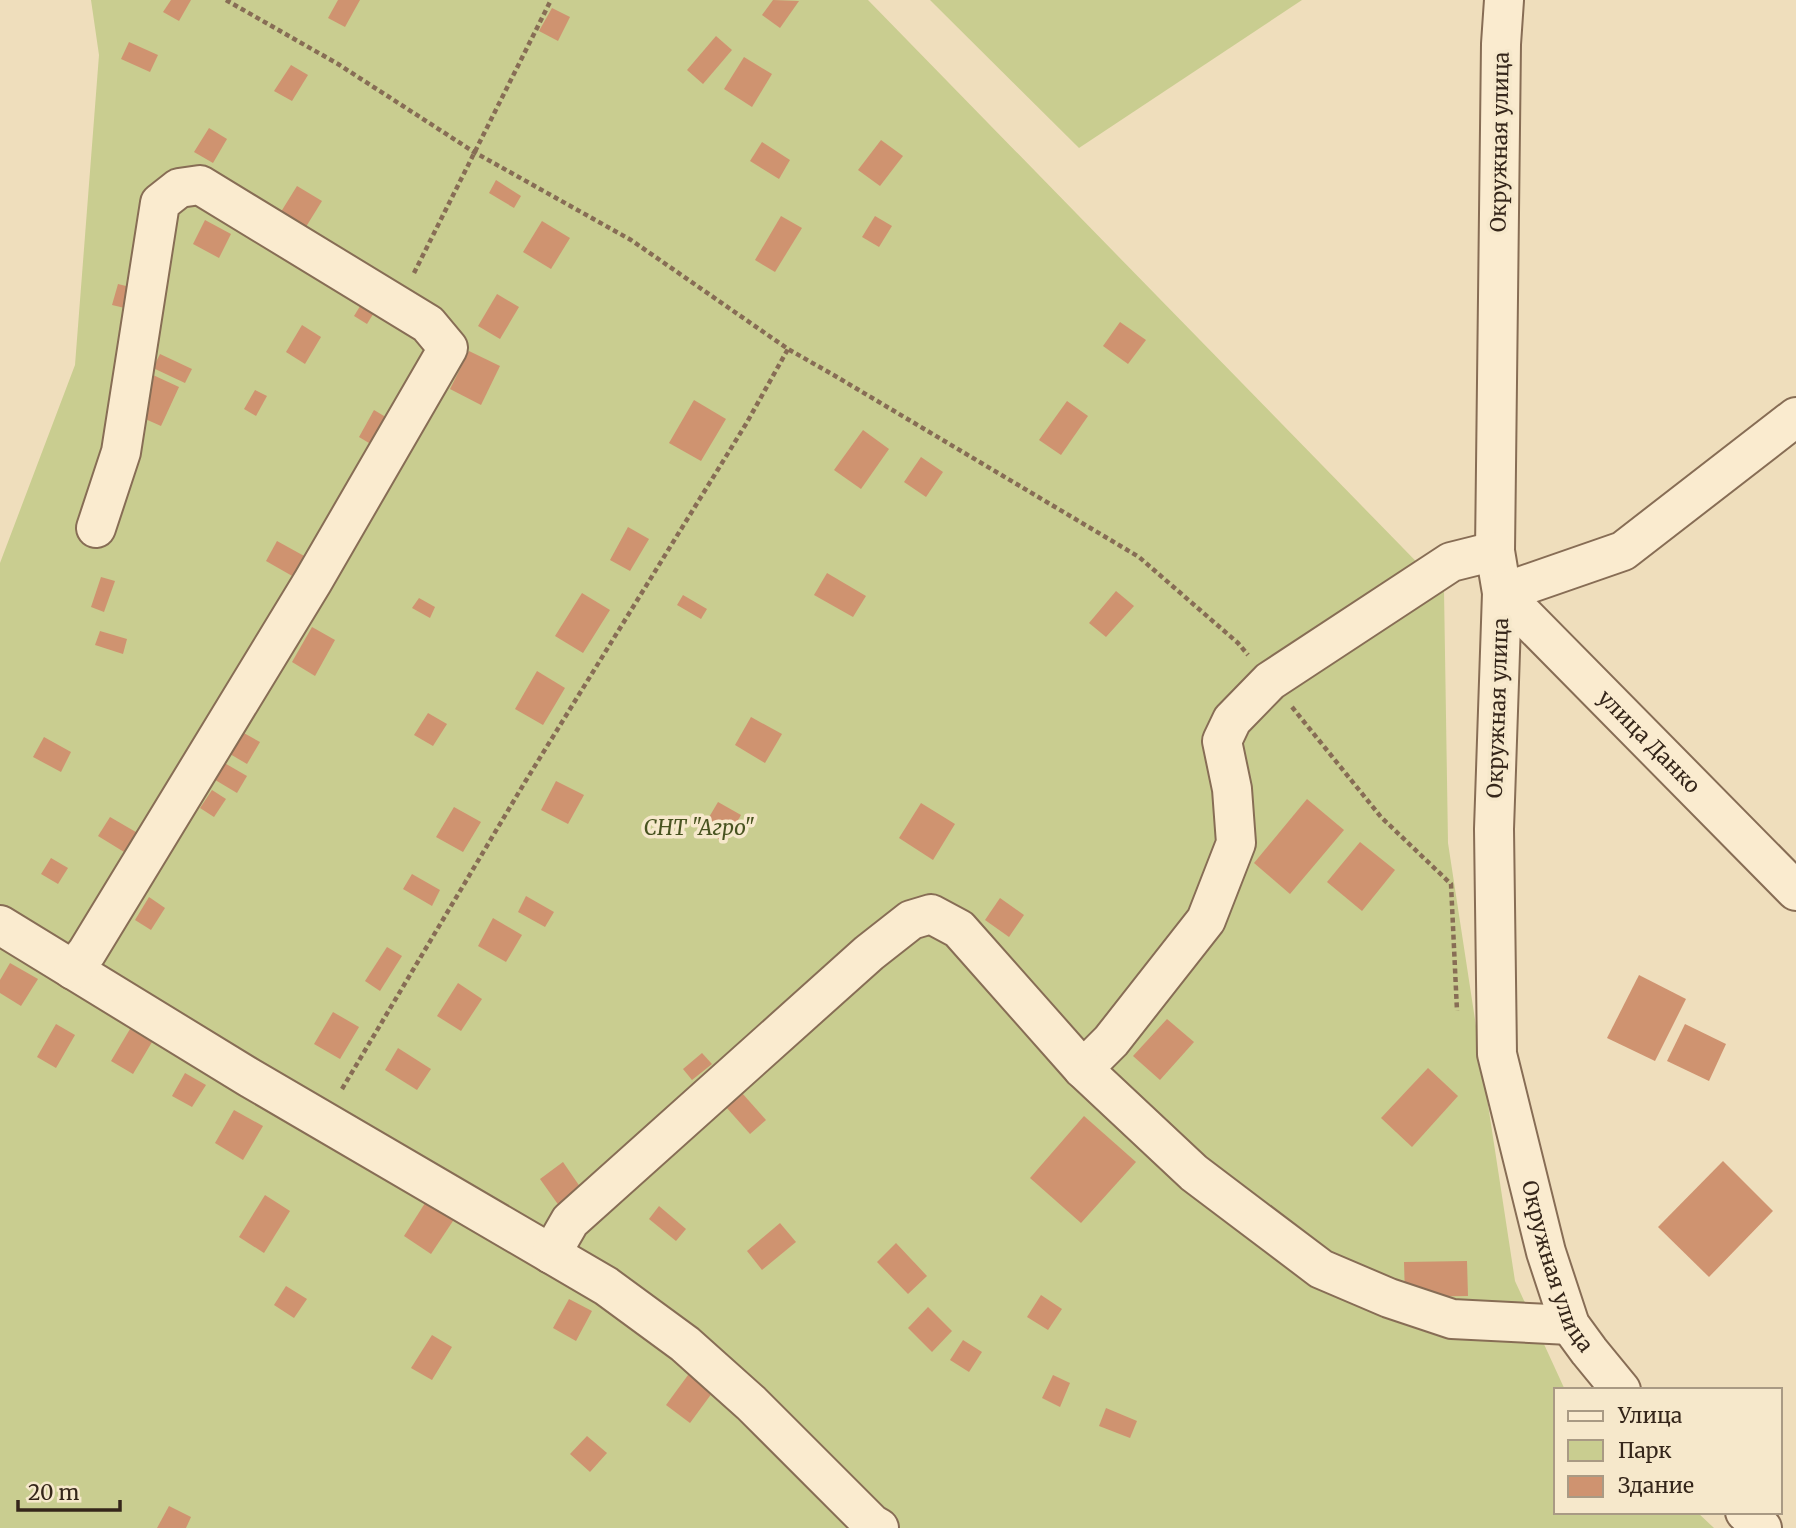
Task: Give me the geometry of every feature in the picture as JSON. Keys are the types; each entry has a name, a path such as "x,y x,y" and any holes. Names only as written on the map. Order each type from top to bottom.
{"street":[{"name":"Окружная улица","path":"1504,0 1501,44 1495,551 1502,593 1494,829 1497,1054 1546,1252 1570,1325 1619,1388"},
{"path":"73,970 87,952 306,592 448,348 428,324 200,184 179,188 160,203 121,452 96,528"},
{"path":"1502,593 1623,551 1796,417"},
{"path":"1083,1069 1111,1041 1206,920 1236,843 1232,789 1222,741 1231,720 1270,681 1451,562 1495,551"},
{"name":"улица Данко","path":"1502,593 1796,891"},
{"path":"551,1254 570,1221 869,953 911,920 931,914 959,929 1083,1069 1194,1173 1321,1269 1389,1298 1452,1319 1570,1325"},
{"path":"0,925 250,1078 607,1286 685,1344 751,1403 879,1528"},
{"path":"1747,1514 1762,1528"}],"path":[{"path":"226,0 338,64 474,152 631,240 788,349 1139,557 1238,643 1381,817 1451,884 1457,1014"},
{"path":"397,305 551,0"},
{"path":"323,1120 532,771 746,424 788,349"}],"green space":[{"name":"СНТ \"Агро\"","path":"91,0 868,0 1444,590 1448,843 1515,1281 1564,1388 1554,1388 1554,1514 1699,1514 1714,1528 0,1528 0,563 75,365 99,55"},
{"path":"930,0 1302,0 1079,148"}],"building":[{"path":"171,0 191,0 179,21 163,12"},
{"path":"338,0 360,0 345,27 328,18"},
{"path":"773,0 799,1 780,28 762,15"},
{"path":"552,8 570,17 558,41 539,31"},
{"path":"716,36 732,50 703,84 687,70"},
{"path":"129,42 158,55 150,72 121,59"},
{"path":"744,57 772,74 752,107 724,89"},
{"path":"291,65 308,75 292,101 274,91"},
{"path":"209,128 227,139 213,163 194,152"},
{"path":"881,140 903,156 880,186 858,170"},
{"path":"762,142 790,160 779,179 750,161"},
{"path":"496,180 521,196 514,208 489,193"},
{"path":"297,186 322,201 304,230 279,215"},
{"path":"781,216 802,228 775,272 755,260"},
{"path":"875,216 892,226 879,247 862,237"},
{"path":"205,220 231,234 219,258 193,244"},
{"path":"542,221 570,238 551,269 523,252"},
{"path":"118,284 134,288 129,309 112,305"},
{"path":"497,294 519,307 500,339 478,326"},
{"path":"362,303 375,311 367,324 354,316"},
{"path":"1120,322 1146,340 1128,364 1103,346"},
{"path":"302,325 321,337 305,364 286,352"},
{"path":"469,351 500,366 481,405 450,389"},
{"path":"160,354 192,369 185,383 153,368"},
{"path":"153,375 179,387 161,426 134,414"},
{"path":"255,390 267,396 256,416 244,409"},
{"path":"694,400 726,419 701,461 669,443"},
{"path":"1067,401 1088,416 1061,455 1039,440"},
{"path":"374,410 389,419 374,446 359,437"},
{"path":"863,430 889,449 861,489 834,470"},
{"path":"921,457 943,472 926,497 904,482"},
{"path":"628,527 649,539 630,571 610,560"},
{"path":"277,541 306,557 294,577 266,561"},
{"path":"827,573 866,596 853,617 814,595"},
{"path":"101,577 115,581 104,612 91,607"},
{"path":"1116,591 1134,606 1106,637 1089,623"},
{"path":"582,593 610,610 583,653 555,636"},
{"path":"683,595 707,609 701,619 677,605"},
{"path":"419,598 435,607 430,618 412,608"},
{"path":"312,627 335,640 315,676 292,662"},
{"path":"100,631 127,639 123,654 95,645"},
{"path":"537,671 565,688 543,725 515,709"},
{"path":"428,713 447,724 433,746 414,735"},
{"path":"751,717 782,734 765,763 735,745"},
{"path":"242,732 260,742 247,764 230,754"},
{"path":"44,737 71,752 61,772 33,757"},
{"path":"221,761 247,776 237,793 212,778"},
{"path":"556,781 584,795 568,824 541,810"},
{"path":"212,790 226,799 214,817 200,808"},
{"path":"1307,799 1344,830 1290,894 1254,863"},
{"path":"718,802 741,815 725,843 702,829"},
{"path":"921,803 955,824 933,860 899,838"},
{"path":"454,807 481,822 463,852 436,837"},
{"path":"110,817 141,835 129,855 98,836"},
{"path":"1360,842 1395,870 1362,911 1327,882"},
{"path":"51,858 68,868 58,884 41,874"},
{"path":"412,874 440,890 432,906 403,889"},
{"path":"526,896 554,912 545,927 518,912"},
{"path":"149,897 165,908 151,930 135,920"},
{"path":"1000,898 1024,915 1009,937 985,920"},
{"path":"493,918 522,935 506,962 478,946"},
{"path":"387,947 402,956 380,991 365,981"},
{"path":"10,963 38,979 21,1006 0,993 0,980"},
{"path":"1639,975 1686,999 1655,1061 1607,1038"},
{"path":"458,983 482,999 461,1031 437,1016"},
{"path":"333,1012 359,1027 340,1059 314,1044"},
{"path":"1167,1019 1194,1042 1160,1080 1133,1056"},
{"path":"56,1024 75,1035 56,1068 37,1057"},
{"path":"1685,1024 1726,1044 1709,1081 1667,1061"},
{"path":"130,1029 152,1042 133,1074 111,1061"},
{"path":"398,1048 431,1069 417,1090 385,1070"},
{"path":"702,1053 712,1064 692,1080 683,1069"},
{"path":"1428,1068 1458,1096 1412,1147 1381,1118"},
{"path":"185,1073 206,1085 192,1107 172,1096"},
{"path":"742,1093 766,1120 750,1134 726,1107"},
{"path":"234,1110 263,1126 243,1160 215,1143"},
{"path":"1084,1116 1136,1162 1081,1223 1030,1178"},
{"path":"1723,1161 1773,1211 1709,1277 1658,1227"},
{"path":"563,1162 585,1194 562,1210 540,1179"},
{"path":"265,1195 290,1211 264,1253 239,1237"},
{"path":"427,1200 455,1218 431,1254 404,1236"},
{"path":"659,1206 686,1229 676,1241 649,1219"},
{"path":"780,1223 796,1242 762,1270 747,1251"},
{"path":"896,1243 927,1276 908,1294 877,1262"},
{"path":"1467,1261 1468,1296 1405,1297 1404,1262"},
{"path":"286,1286 307,1299 294,1318 274,1305"},
{"path":"1041,1295 1062,1309 1048,1330 1027,1317"},
{"path":"569,1299 592,1311 576,1341 553,1328"},
{"path":"928,1307 952,1331 932,1352 908,1328"},
{"path":"432,1335 452,1347 432,1380 411,1368"},
{"path":"963,1340 982,1352 969,1372 950,1360"},
{"path":"691,1371 715,1389 690,1423 666,1405"},
{"path":"1053,1375 1070,1383 1060,1407 1042,1398"},
{"path":"1106,1408 1137,1421 1130,1438 1099,1426"},
{"path":"587,1436 607,1453 590,1472 570,1454"},
{"path":"169,1506 191,1517 186,1528 157,1528"}]}
